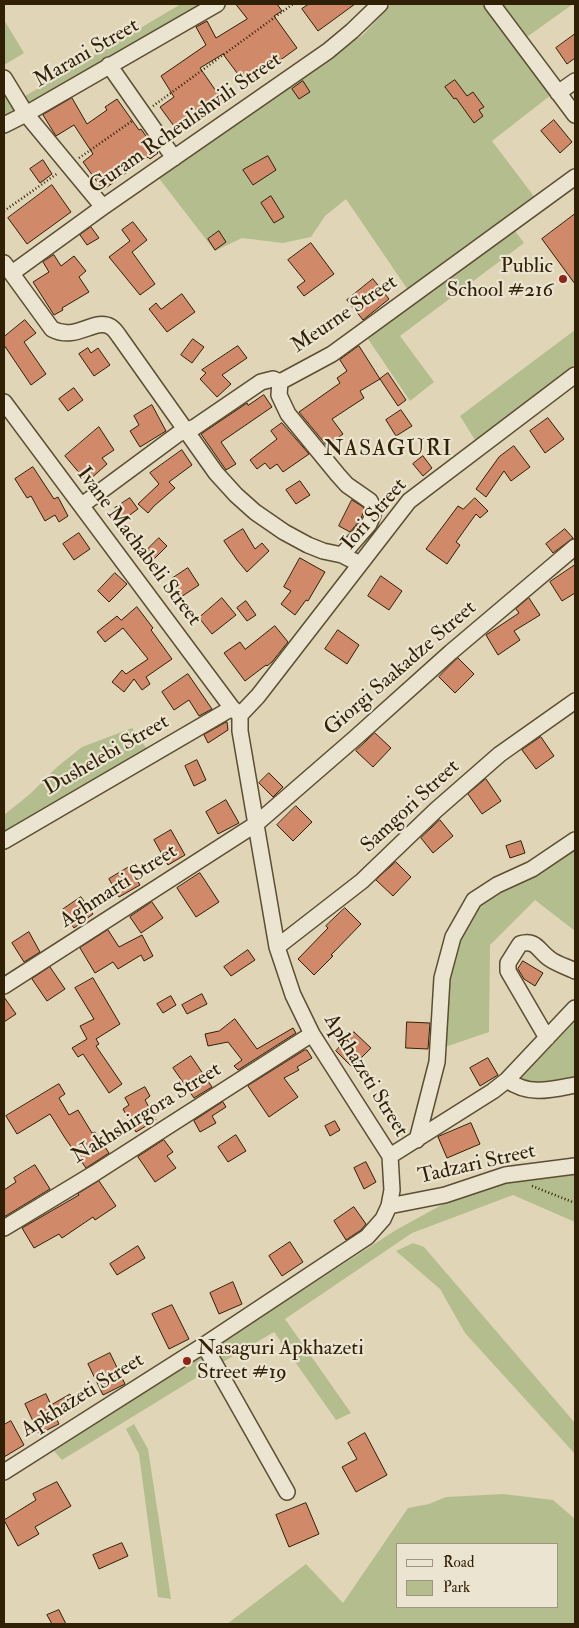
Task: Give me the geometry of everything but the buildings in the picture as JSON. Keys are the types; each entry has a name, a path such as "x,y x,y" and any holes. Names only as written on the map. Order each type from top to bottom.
{"street":[{"name":"Marani Street","path":"4,125 217,4"},
{"name":"Guram Rcheulishvili Street","path":"8,268 104,207 328,51 380,4"},
{"path":"492,4 575,115"},
{"path":"110,65 174,158"},
{"path":"4,78 26,114 104,207"},
{"path":"558,93 575,81"},
{"name":"Meurne Street","path":"82,505 185,430 195,427 261,382 273,379 280,382 332,354 575,177"},
{"path":"8,268 52,329 61,334 73,333 99,324 111,327 216,473 236,496 255,512 284,532 308,545 322,551 342,555 360,564"},
{"name":"Iori Street","path":"236,712 258,696 409,501 575,375"},
{"path":"280,382 279,395 288,414 347,485 370,501 374,509 369,524 342,555"},
{"name":"Ivane Machabeli Street","path":"4,402 236,712"},
{"name":"Giorgi Saakadze Street","path":"256,824 451,652 575,548"},
{"name":"Samgori Street","path":"277,947 362,881 436,810 500,754 575,701"},
{"name":"Apkhazeti Street","path":"4,1472 204,1345 366,1237 383,1220 390,1206 392,1190 390,1156 312,1034 293,996 277,947 236,712"},
{"name":"Dushelebi Street","path":"4,841 236,712"},
{"name":"Aghmarti Street","path":"4,986 256,824"},
{"path":"417,1140 437,1062 442,978 453,937 474,900 497,885 532,869 575,840"},
{"path":"547,1038 508,971 508,963 520,944 527,942 534,943 550,958 575,971"},
{"path":"390,1156 493,1091 507,1080 575,1008"},
{"name":"Nakhshirgora Street","path":"4,1228 95,1173 312,1034"},
{"path":"507,1080 518,1088 534,1091 553,1090 575,1085"},
{"name":"Tadzari Street","path":"390,1206 446,1196 505,1176 575,1166"},
{"path":"204,1345 287,1492"}],"path":[{"path":"143,113 293,4"},
{"path":"531,1186 575,1203"}],"green space":[{"path":"181,4 206,4 4,116 4,96 18,88 25,96"},
{"path":"391,4 486,4 551,95 492,141 536,199 410,293 346,199 325,216 311,237 283,243 242,238 215,251 158,177 364,34"},
{"path":"499,4 573,4 524,39"},
{"path":"4,20 24,53 4,65"},
{"path":"513,228 524,243 400,336 434,382 410,401 366,336"},
{"path":"575,330 575,364 475,440 460,416"},
{"path":"132,728 147,749 4,832 4,815 30,794 57,767 82,747"},
{"path":"575,845 575,931 535,900 490,945 489,1032 445,1047 448,980 458,943 469,916 484,898"},
{"path":"575,1018 575,1090 522,1094 507,1092"},
{"path":"575,1172 575,1222 513,1195 412,1233 285,1319 351,1413 336,1420 274,1332 62,1460 54,1451 396,1230 447,1202 525,1177"},
{"path":"413,1243 424,1247 575,1423 575,1454 465,1333 440,1289 396,1251"},
{"path":"134,1424 148,1449 171,1599 158,1597 139,1454 126,1429"},
{"path":"503,1494 553,1500 575,1519 575,1624 227,1624 306,1564 343,1603 408,1508 429,1504 446,1497"}],"place":[{"name":"Public School #216","path":"563,279"},
{"name":"Nasaguri Apkhazeti Street #19","path":"187,1361"}],"district":[{"name":"NASAGURI","path":"388,450"}]}
